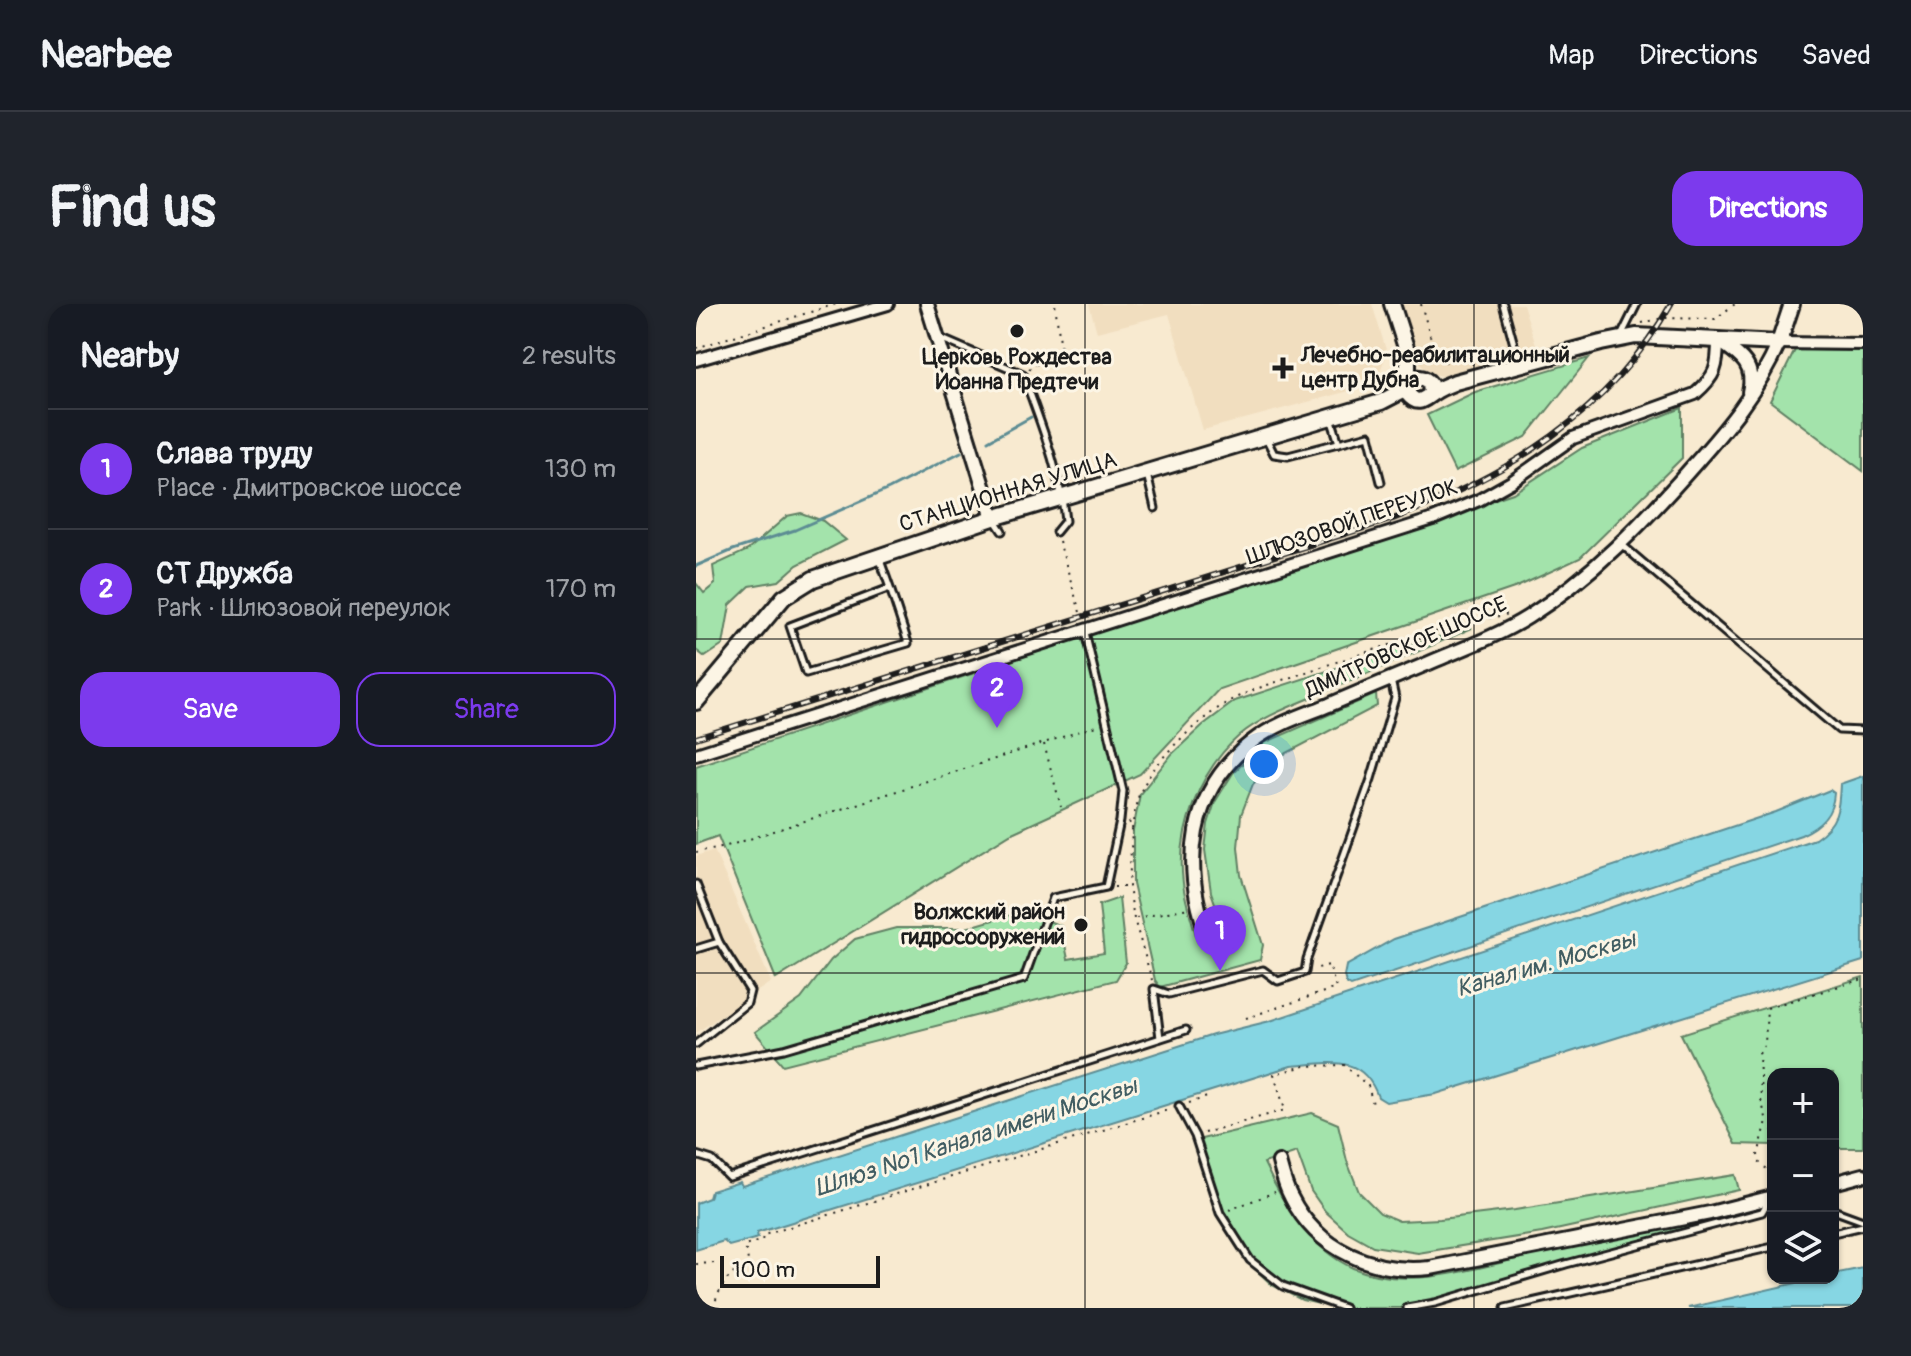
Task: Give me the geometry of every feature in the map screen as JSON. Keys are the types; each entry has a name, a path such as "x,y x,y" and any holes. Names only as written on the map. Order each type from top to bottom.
{"main road":[{"path":"1392,304 1419,387"},
{"name":"ДМИТРОВСКОЕ ШОССЕ","path":"1779,343 1792,304"},
{"name":"СТАНЦИОННАЯ УЛИЦА","path":"697,700 784,597 813,579 993,518 1331,418 1419,387 1455,382 1622,333 1779,343"}],"street":[{"path":"696,360 888,304"},
{"path":"927,304 993,518"},
{"path":"1718,340 1745,359 1752,375 1746,403"},
{"name":"ШЛЮЗОВОЙ ПЕРЕУЛОК","path":"696,754 1433,519 1479,500 1511,482 1573,438 1695,394 1706,385 1718,367 1718,340"},
{"path":"1779,343 1863,344"},
{"name":"ДМИТРОВСКОЕ ШОССЕ","path":"1208,937 1197,908 1193,883 1193,843 1204,806 1227,768 1255,739 1275,727 1490,638 1525,618 1585,575 1662,501 1746,403 1779,343"},
{"path":"1279,1162 1290,1196 1314,1230 1350,1256 1371,1265 1399,1270 1430,1268 1710,1213 1767,1198"},
{"path":"1839,1181 1863,1175"}],"lane":[{"path":"1503,304 1520,364"},
{"path":"1622,333 1637,304"},
{"path":"937,337 1023,374 1063,497 1065,521 1056,532"},
{"path":"1331,418 1339,443"},
{"path":"1265,437 1274,454 1288,456 1369,435 1381,482"},
{"path":"1146,473 1155,508"},
{"path":"993,518 1002,531"},
{"path":"1620,543 1839,730 1863,731"},
{"path":"879,556 890,588 908,643 806,673 790,626 890,588"},
{"path":"696,1066 784,1049 1024,979 1053,898 1106,887 1120,821 1120,770 1085,631"},
{"path":"1160,1038 1154,989 1169,994 1263,970 1278,981 1305,972 1371,779 1395,698 1391,679"},
{"path":"696,884 719,942 750,991 747,1003 696,1044"},
{"path":"696,949 719,942"},
{"path":"696,1155 712,1160 729,1177 1186,1030"},
{"path":"1179,1106 1195,1136 1220,1213 1250,1260 1283,1286 1344,1308"},
{"path":"1407,1308 1435,1303 1762,1212 1767,1204"},
{"path":"1837,1212 1863,1224"},
{"path":"1839,1231 1863,1224"},
{"path":"1505,1308 1767,1248"}],"path":[{"path":"696,348 836,304"},
{"path":"1023,374 1061,349 1055,304"},
{"path":"1622,333 1663,318 1715,319 1735,304"},
{"path":"1056,532 1085,631"},
{"path":"1154,989 1134,919 1129,887 1132,829 1140,793 1163,758 1191,729 1226,703 1366,652 1459,624 1514,613"},
{"path":"696,852 731,845 1108,723"},
{"path":"1044,743 1061,807"},
{"path":"1122,802 1132,829"},
{"path":"1106,887 1129,887"},
{"path":"1134,919 1190,908"},
{"path":"1246,1018 1336,988 1329,965 1305,972"},
{"path":"1767,1169 1760,1164 1758,1155 1767,1121 1761,1100 1759,1054 1765,1044 1767,1008 1863,979"},
{"path":"1195,1136 1285,1110 1274,1074 1305,1066 1344,1065 1368,1086 1373,1104"},
{"path":"713,1308 721,1285 736,1270 749,1265 745,1246 762,1240 764,1235 1210,1096"},
{"path":"1220,1213 1280,1190"},
{"path":"696,1264 716,1263"}],"shaded area":[{"name":"Лечебно-реабилитационный центр Дубна","path":"1089,304 1372,304 1387,353 1375,384 1203,430 1169,314 1097,332"},
{"path":"1398,304 1523,304 1538,352 1446,377 1430,373 1412,350"},
{"path":"714,850 771,982 696,1033 696,856"}],"green space":[{"path":"1795,350 1863,351 1863,471 1770,401"},
{"path":"1589,358 1526,437 1455,472 1427,415 1475,392"},
{"path":"1682,408 1682,458 1580,558 1517,587 1219,689 1140,774 1010,834 776,979 718,836 696,844 696,766 1513,493 1582,448"},
{"path":"801,513 823,521 846,540 797,565 779,581 750,586 730,605 723,645 705,657 696,650 696,583 704,593 715,584 713,566 748,550 787,516"},
{"path":"1472,628 1270,716 1249,728 1226,749 1213,765 1194,802 1183,842 1184,890 1198,942 1226,934 1211,892 1205,850 1215,802 1233,773 1264,743 1376,694 1377,706 1283,755 1253,784 1241,815 1238,847 1241,875 1263,945 1260,960 1160,987 1155,980 1133,884 1133,831 1140,794 1172,754 1235,701 1401,647"},
{"path":"1119,898 1126,963 1116,980 783,1065 755,1032 801,999 831,960 855,939 896,928 966,928 1024,911 1061,926 1068,959 1104,953 1099,905"},
{"path":"1863,977 1863,1148 1839,1148 1839,1068 1767,1068 1767,1145 1736,1144 1681,1034"},
{"path":"1312,1113 1338,1124 1359,1192 1380,1213 1399,1221 1515,1210 1735,1175 1739,1190 1542,1233 1418,1253 1373,1246 1348,1232 1325,1211 1311,1191 1297,1152 1264,1163 1289,1209 1311,1237 1338,1260 1377,1275 1402,1278 1455,1273 1748,1209 1414,1308 1337,1308 1302,1300 1272,1285 1253,1267 1221,1221 1193,1141"}],"water":[{"path":"1863,776 1863,961 1436,1094 1386,1102 1378,1097 1363,1073 1353,1067 1331,1063 1291,1066 757,1233 758,1238 729,1246 724,1241 696,1250 696,1203 709,1198 711,1191 740,1182 742,1186 1213,1035 1270,1021 1815,839 1833,822 1840,784"},
{"path":"1830,790 1834,793 1828,814 1820,824 1801,835 1351,986 1346,983 1346,966 1394,939 1776,812"},
{"path":"1863,1268 1863,1308 1688,1308 1792,1284 1839,1284 1839,1273"}],"waterway":[{"path":"988,441 1031,417"},
{"path":"696,566 795,530 889,489 961,452"}],"railway":[{"path":"696,738 1393,519 1435,502 1515,461 1586,409 1618,378 1671,304"}],"place":[{"name":"Церковь Рождества Иоанна Предтечи","path":"1017,331"},
{"name":"Лечебно-реабилитационный центр Дубна","path":"1283,368"},
{"name":"СТ Дружба","path":"997,728"},
{"name":"Волжский район гидросооружений","path":"1081,925"},
{"name":"Слава труду","path":"1220,971"}],"water label":[{"name":"Канал им. Москвы","path":"1546,964"},
{"name":"Шлюз №1 Канала имени Москвы","path":"976,1137"}]}
